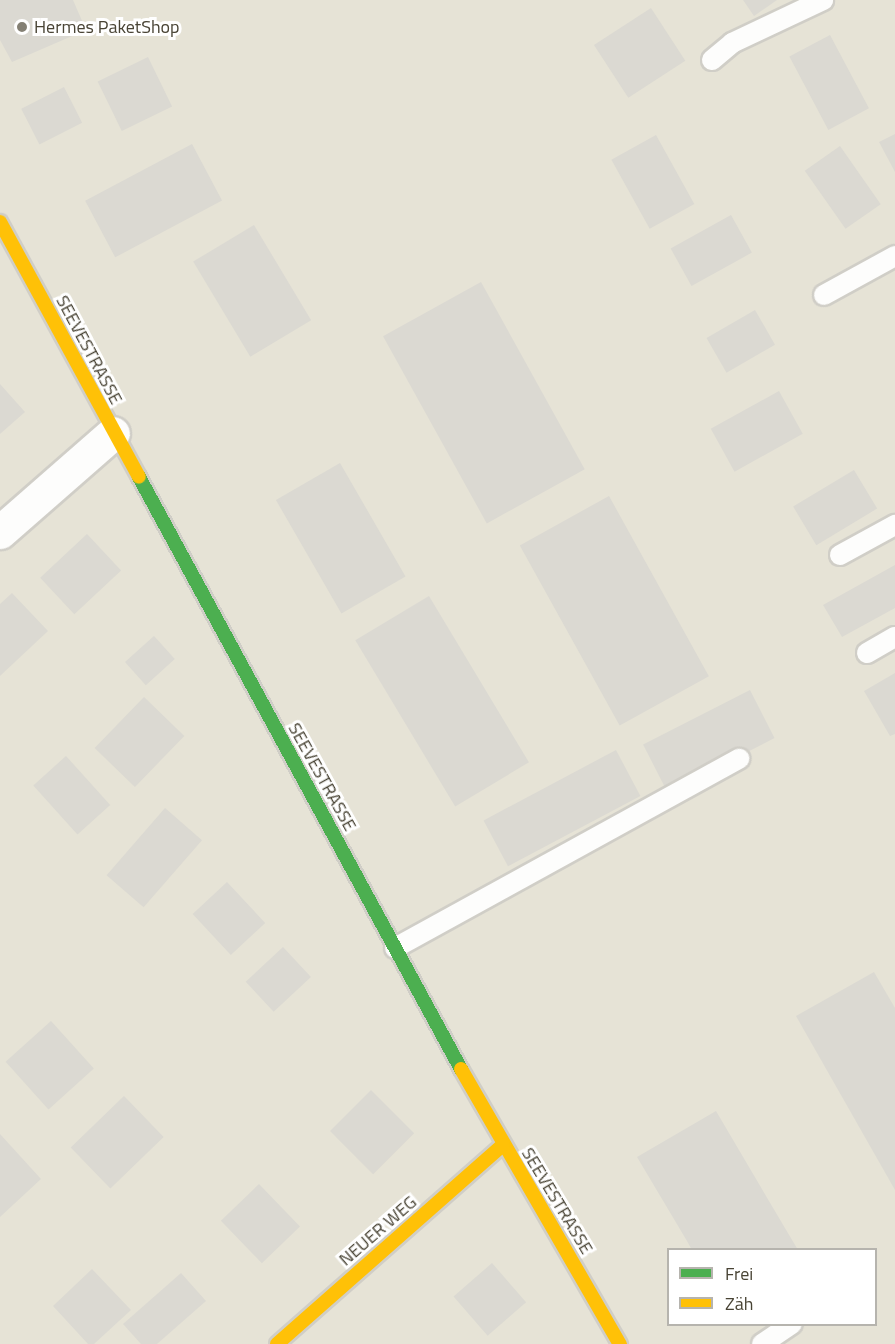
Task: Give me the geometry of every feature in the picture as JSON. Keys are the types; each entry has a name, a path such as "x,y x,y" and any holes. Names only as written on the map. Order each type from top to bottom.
{"street":[{"name":"SEEVESTRASSE","path":"0,222 503,1145 620,1344"},
{"path":"0,532 113,433"},
{"name":"NEUER WEG","path":"277,1344 503,1145"}],"lane":[{"path":"712,60 732,43 823,0"},
{"path":"824,295 895,256"},
{"path":"840,555 895,525"},
{"path":"867,653 895,637"},
{"path":"395,948 740,759"},
{"path":"762,1344 789,1326"}],"shaded area":[{"path":"0,0 895,0 895,1344 0,1344"}],"building":[{"path":"0,0 73,0 86,30 12,62 0,40"},
{"path":"743,0 777,0 754,16"},
{"path":"651,8 685,61 628,98 594,45"},
{"path":"830,35 869,108 828,130 789,57"},
{"path":"148,57 172,106 122,131 98,82"},
{"path":"64,87 82,123 39,144 21,109"},
{"path":"895,134 895,172 879,142"},
{"path":"656,135 694,204 650,229 611,160"},
{"path":"192,144 222,201 115,257 85,201"},
{"path":"840,146 881,204 846,229 805,171"},
{"path":"731,215 752,253 691,286 671,248"},
{"path":"254,225 311,320 250,357 193,262"},
{"path":"481,282 585,469 487,523 383,336"},
{"path":"755,310 775,345 727,373 707,338"},
{"path":"0,384 25,412 0,434"},
{"path":"779,391 803,434 735,472 711,429"},
{"path":"340,463 406,576 341,613 276,500"},
{"path":"854,470 877,509 816,545 793,507"},
{"path":"609,496 709,676 620,726 520,545"},
{"path":"87,534 121,571 74,614 40,578"},
{"path":"895,565 895,608 842,637 823,605"},
{"path":"12,593 48,631 0,676 0,604"},
{"path":"429,596 529,762 455,807 355,640"},
{"path":"154,636 175,659 146,685 125,662"},
{"path":"895,673 895,734 890,736 864,691"},
{"path":"750,690 775,738 668,793 643,744"},
{"path":"144,697 184,736 135,787 95,748"},
{"path":"616,750 640,796 508,866 484,820"},
{"path":"66,756 110,805 77,834 33,785"},
{"path":"165,808 202,840 144,907 107,875"},
{"path":"227,882 265,923 231,955 193,914"},
{"path":"283,947 311,977 274,1012 246,982"},
{"path":"874,972 895,1008 895,1190 796,1016"},
{"path":"51,1021 94,1069 48,1109 6,1062"},
{"path":"371,1090 414,1133 373,1174 330,1131"},
{"path":"124,1096 164,1137 110,1188 71,1147"},
{"path":"716,1111 797,1248 691,1248 637,1157"},
{"path":"0,1134 41,1179 0,1217"},
{"path":"259,1184 300,1226 262,1263 221,1221"},
{"path":"492,1263 526,1302 488,1336 454,1296"},
{"path":"92,1269 131,1310 94,1344 88,1344 53,1306"},
{"path":"181,1273 206,1301 157,1344 141,1344 123,1324"}],"traffic: fast":[{"path":"139,477 461,1069"}],"traffic: slow":[{"path":"0,222 139,477"},
{"path":"461,1069 620,1344"},
{"path":"277,1344 503,1145"}],"place":[{"name":"Hermes PaketShop","path":"22,27"}]}
